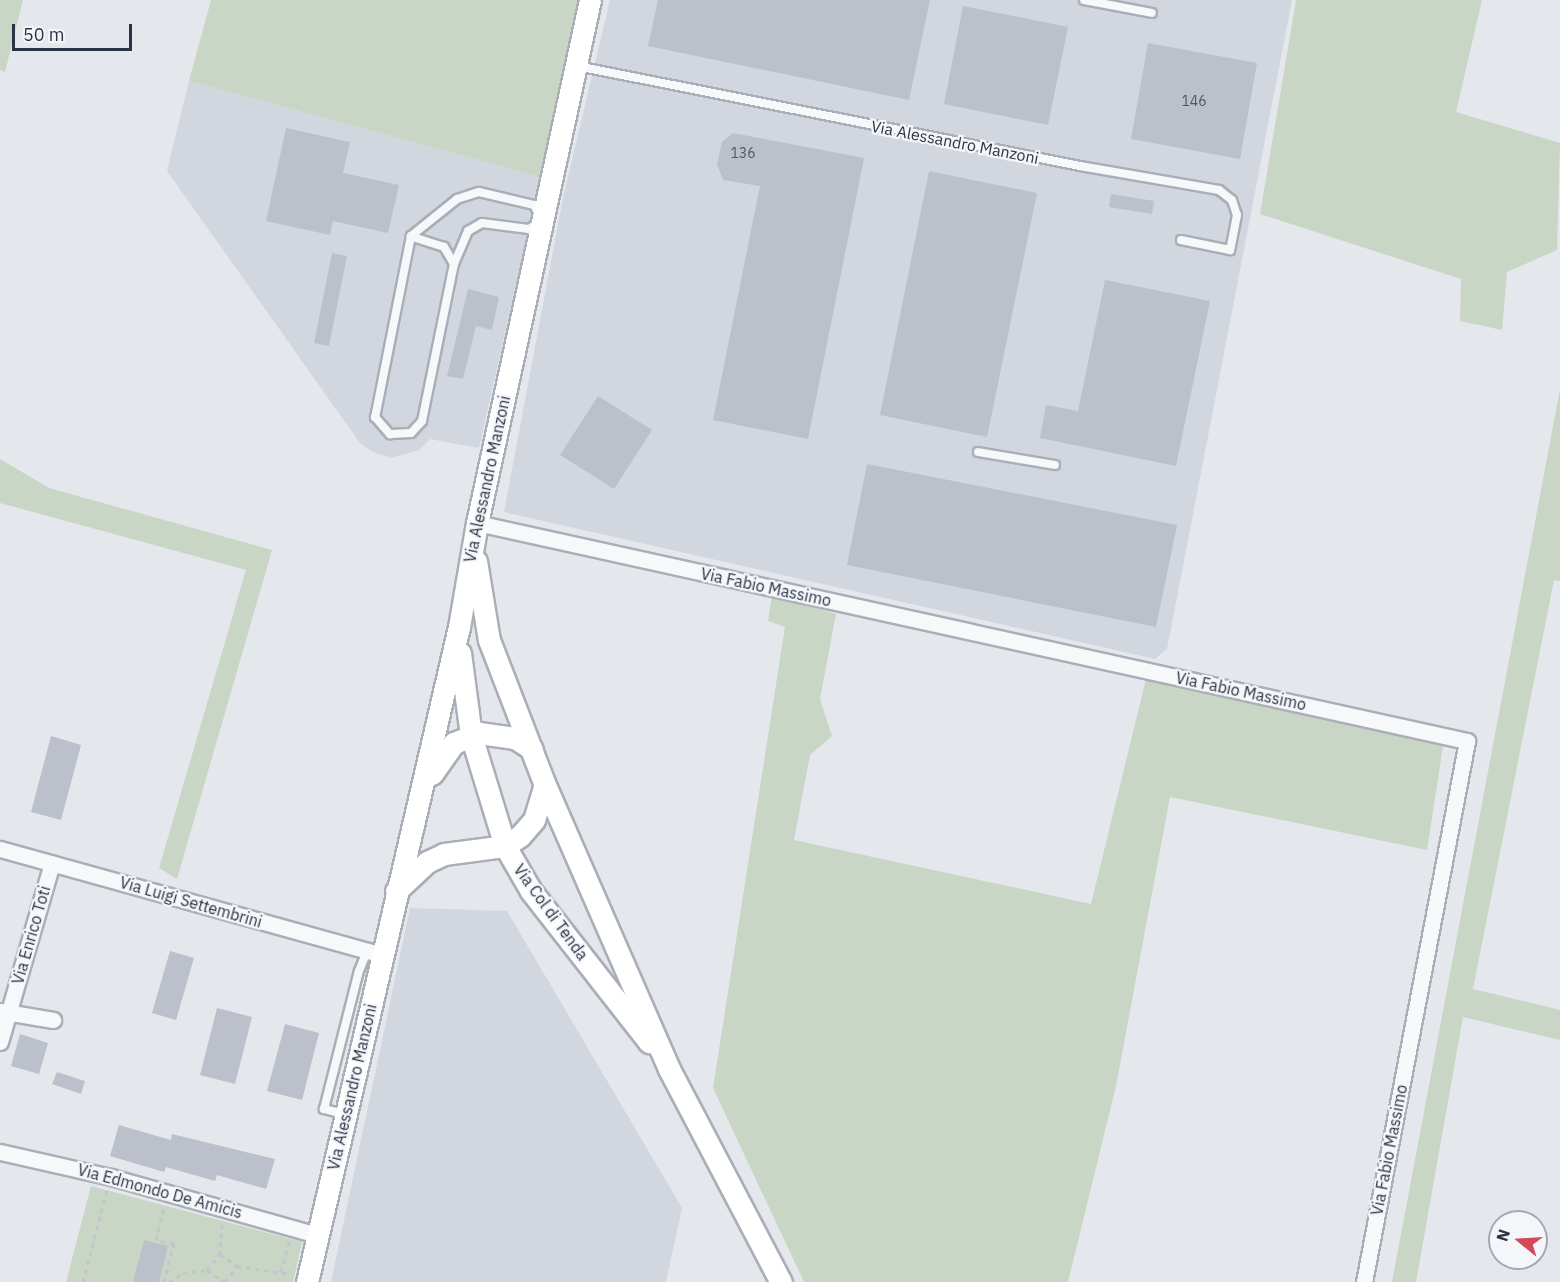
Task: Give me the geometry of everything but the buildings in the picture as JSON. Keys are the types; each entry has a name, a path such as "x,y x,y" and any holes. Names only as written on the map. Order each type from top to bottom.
{"main road":[{"name":"Via Alessandro Manzoni","path":"308,1280 345,1114 375,953 396,891 423,790 459,627 475,533 590,0"},
{"name":"Via Col di Tenda","path":"475,533 489,640 545,785 669,1069 782,1282"},
{"name":"Via Col di Tenda","path":"459,627 462,680 471,735 505,846 531,891 669,1069"},
{"path":"423,790 441,757 454,743 471,735 497,733 532,749"},
{"path":"396,891 427,862 444,854 505,846 534,820 545,785"}],"street":[{"name":"Via Fabio Massimo","path":"475,533 1467,741 1364,1282"},
{"name":"Via Luigi Settembrini","path":"0,849 375,953"},
{"name":"Via Enrico Toti","path":"0,1042 4,1012 52,863"},
{"path":"4,1012 53,1020"},
{"name":"Via Edmondo De Amicis","path":"0,1152 111,1177 318,1235"}],"lane":[{"path":"1084,0 1152,14"},
{"name":"Via Alessandro Manzoni","path":"576,65 1034,158 1219,190 1232,200 1237,215 1230,250 1181,240"},
{"path":"479,192 534,205 542,220 529,229 483,223 468,231 454,264 422,421 411,433 390,434 375,417 411,236 457,199 479,192"},
{"path":"411,236 444,247 454,264"},
{"path":"978,452 1054,465"}],"path":[{"path":"83,1282 111,1177"},
{"path":"164,1282 174,1243 156,1240 168,1192"},
{"path":"207,1270 220,1254 225,1208"},
{"path":"281,1272 293,1227"},
{"path":"220,1254 237,1266 281,1272 308,1280"},
{"path":"169,1282 183,1273 207,1270 224,1282 237,1266"}],"shaded area":[{"path":"610,0 1292,0 1167,649 1155,659 504,512 563,198"},
{"path":"189,81 540,177 479,448 430,439 419,450 391,458 373,452 360,443 167,171"},
{"path":"410,908 507,911 682,1208 666,1282 331,1282"}],"green space":[{"path":"0,0 23,0 5,72 0,70"},
{"path":"211,0 581,0 540,177 189,81"},
{"path":"1296,0 1482,0 1456,112 1560,143 1557,250 1507,272 1502,330 1460,321 1461,279 1260,214"},
{"path":"1560,389 1560,581 1554,580 1473,989 1560,1010 1560,1040 1463,1017 1416,1282 1392,1282"},
{"path":"0,459 49,488 272,550 177,879 159,868 246,570 0,503"},
{"path":"772,596 836,614 820,699 832,736 810,755 794,840 1091,904 1146,679 1443,746 1427,850 1170,797 1116,1086 1068,1282 804,1282 713,1088 785,627 768,621"},
{"path":"91,1186 302,1242 293,1282 66,1282"}]}
